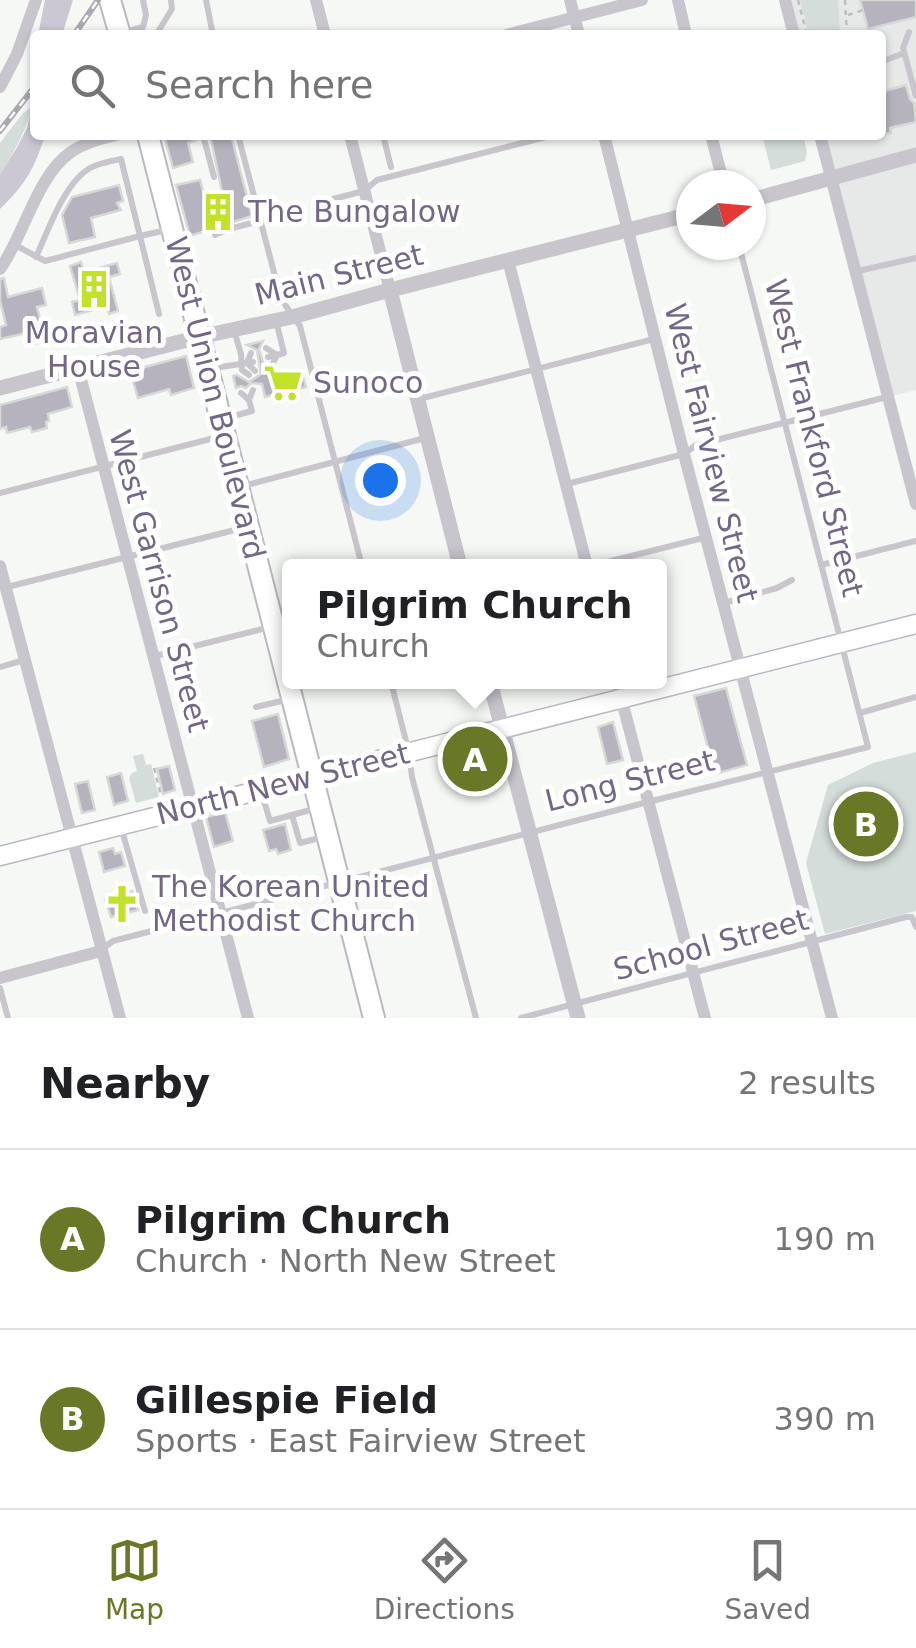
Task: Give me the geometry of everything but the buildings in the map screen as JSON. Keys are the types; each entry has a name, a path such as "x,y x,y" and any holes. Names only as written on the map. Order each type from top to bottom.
{"main road":[{"path":"110,0 119,30"},
{"name":"West Union Boulevard","path":"149,140 237,487 282,624"},
{"name":"North New Street","path":"667,681 740,668 916,624"},
{"name":"West Union Boulevard","path":"291,689 374,1018"},
{"name":"North New Street","path":"0,856 502,729 619,689"}],"street":[{"path":"0,86 36,0"},
{"path":"316,0 324,30"},
{"path":"570,0 578,30"},
{"path":"526,30 642,0"},
{"path":"678,0 685,30"},
{"path":"785,0 793,30"},
{"path":"351,140 458,559"},
{"name":"West Fairview Street","path":"605,140 832,1018"},
{"path":"713,140 720,170"},
{"path":"821,140 916,504"},
{"path":"0,269 49,175 78,142"},
{"path":"766,196 916,156"},
{"name":"Main Street","path":"0,388 676,217"},
{"path":"508,260 588,559"},
{"name":"West Garrison Street","path":"78,368 248,1018"},
{"path":"2,575 6,610 25,660 120,1018"},
{"path":"492,689 576,1011"},
{"path":"619,689 705,1018"},
{"name":"Long Street","path":"0,978 101,950"}],"lane":[{"path":"143,0 144,30"},
{"path":"159,30 172,9 170,0"},
{"path":"206,0 212,30"},
{"path":"909,32 904,40 904,53 916,96"},
{"path":"886,60 904,53"},
{"path":"204,140 214,177"},
{"path":"239,140 284,318 284,353 273,356"},
{"path":"384,140 392,167"},
{"path":"333,200 364,191 377,180 534,140"},
{"path":"36,256 79,176 92,167 121,159 159,314"},
{"path":"215,235 282,215"},
{"path":"14,244 46,260 57,259 172,229"},
{"path":"856,271 916,258"},
{"name":"West Frankford Street","path":"743,260 868,747"},
{"path":"284,318 300,326 360,559"},
{"path":"208,370 247,367 234,329"},
{"path":"418,400 656,339"},
{"path":"266,348 273,356"},
{"path":"271,367 273,356"},
{"path":"317,392 350,383"},
{"path":"249,400 253,390"},
{"path":"0,493 104,466 222,428 252,411 242,393"},
{"path":"566,485 684,454 696,445 888,397"},
{"path":"237,487 428,438"},
{"path":"2,575 128,557 248,526"},
{"path":"618,559 707,537"},
{"path":"820,564 916,541"},
{"path":"724,603 792,580"},
{"path":"154,656 282,624"},
{"path":"0,667 25,660"},
{"path":"393,689 476,1018"},
{"path":"860,713 916,698"},
{"path":"256,707 292,699"},
{"name":"Long Street","path":"101,950 113,941 868,747"},
{"path":"260,790 270,821 319,807"},
{"path":"292,815 300,843 326,836"},
{"path":"121,825 145,911"},
{"name":"School Street","path":"521,1018 576,1011 693,972 912,916 916,928"},
{"path":"0,988 8,1018"}],"path":[{"path":"798,0 806,30"},
{"path":"845,0 847,30"},
{"path":"846,16 863,10"},
{"path":"154,768 162,796"}],"shaded area":[{"path":"45,0 73,0 64,30 39,30"},
{"path":"785,0 916,0 916,390 888,397 821,140 886,140 886,30 793,30"},
{"path":"800,0 840,0 840,30 808,30"},
{"path":"30,108 19,142 0,174 0,143"},
{"path":"30,115 30,140 43,140 28,175 0,209 0,174 27,128"},
{"path":"763,140 804,140 805,161 771,170"},
{"path":"916,752 916,911 825,934 806,863 828,785 873,763"},
{"path":"143,754 146,765 151,764 159,797 136,803 129,778 137,771 133,756"}],"railway":[{"path":"77,30 98,0"},
{"path":"0,131 30,92"}],"place":[{"name":"The Bungalow","path":"218,212"},
{"name":"Moravian House","path":"94,289"},
{"name":"Sunoco","path":"283,383"},
{"name":"Pilgrim Church","path":"475,759"},
{"name":"Gillespie Field","path":"866,824"},
{"name":"The Korean United Methodist Church","path":"122,904"}]}
